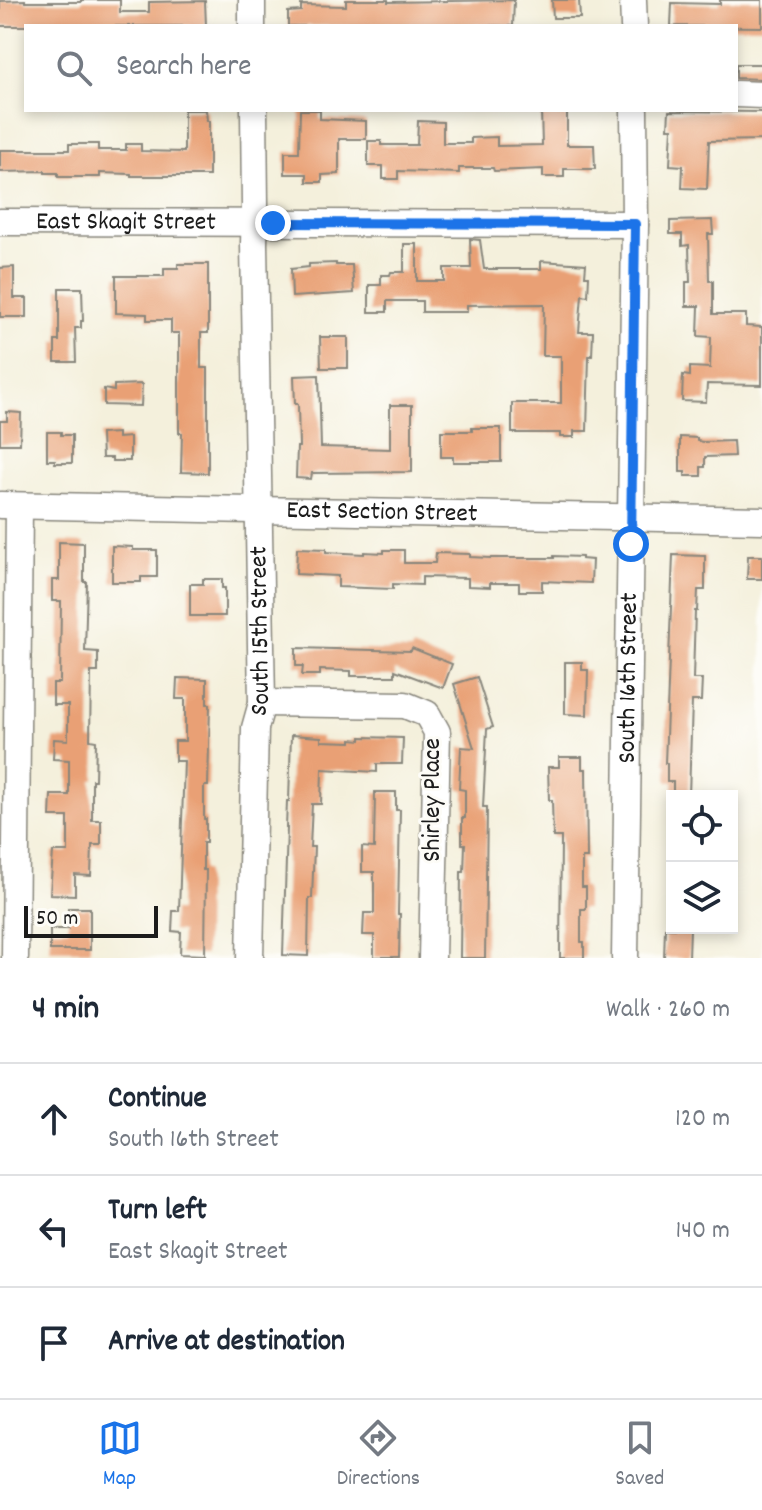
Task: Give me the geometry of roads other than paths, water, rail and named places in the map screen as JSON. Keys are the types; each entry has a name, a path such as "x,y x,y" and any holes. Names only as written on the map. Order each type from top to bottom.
{"street":[{"path":"252,0 252,24"},
{"path":"633,0 634,24"},
{"path":"738,94 762,95"},
{"name":"South 15th Street","path":"250,958 255,728 262,703 254,112"},
{"name":"South 16th Street","path":"625,958 634,112"},
{"name":"East Skagit Street","path":"0,222 635,224"},
{"path":"10,505 15,958"},
{"name":"East Section Street","path":"10,505 762,520"},
{"name":"Shirley Place","path":"262,703 405,705 427,714 437,732 432,958"}]}
